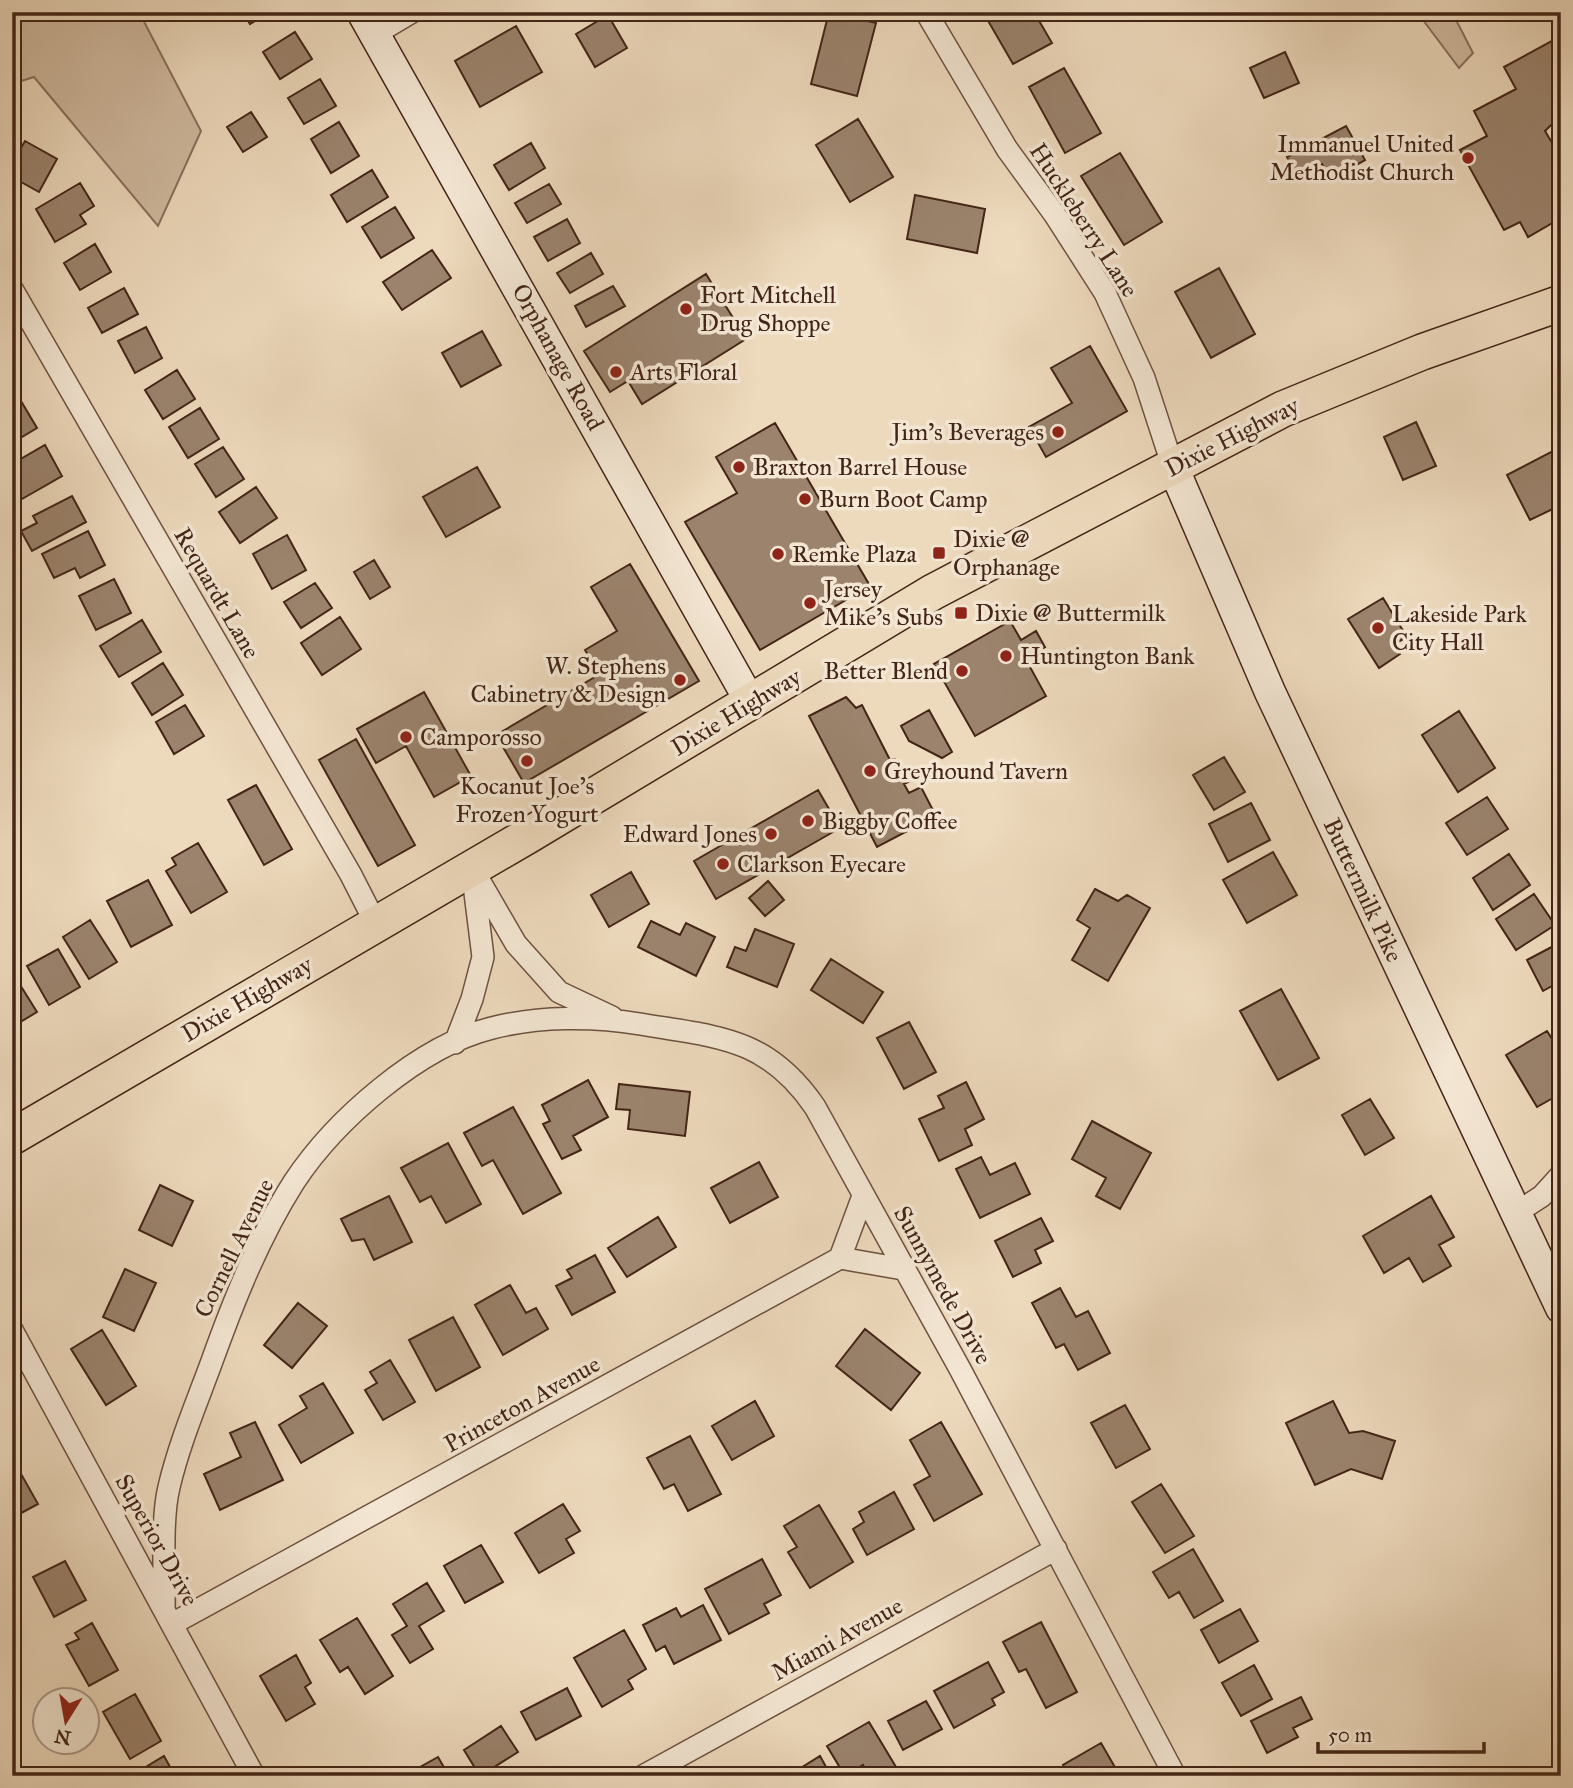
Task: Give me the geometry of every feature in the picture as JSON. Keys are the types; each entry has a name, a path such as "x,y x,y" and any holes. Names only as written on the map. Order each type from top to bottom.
{"main road":[{"name":"Orphanage Road","path":"368,23 751,703"},
{"name":"Dixie Highway","path":"13,1135 472,868 933,592 1283,409 1333,387 1561,303"},
{"name":"Buttermilk Pike","path":"1172,467 1270,692 1561,1308"}],"street":[{"path":"368,23 412,12"},
{"name":"Huckleberry Lane","path":"926,12 1007,149 1055,215 1105,293 1144,378 1172,467"},
{"name":"Requardt Lane","path":"12,289 344,863 376,924"},
{"path":"472,868 516,944 559,992 617,1020"},
{"path":"455,1043 472,999 483,957 472,868"},
{"name":"Sunnymede Drive","path":"519,1023 617,1020 708,1035 754,1050 778,1063 796,1080 815,1107 1056,1549 1175,1776"},
{"name":"Cornell Avenue","path":"168,1616 168,1489 224,1328 261,1244 294,1183 321,1145 388,1081 455,1043 489,1029 519,1023"},
{"path":"1516,1213 1551,1199 1561,1175"},
{"path":"863,1196 841,1258 903,1269"},
{"name":"Princeton Avenue","path":"168,1616 841,1258"},
{"name":"Superior Drive","path":"12,1330 254,1776"},
{"name":"Miami Avenue","path":"643,1776 1056,1549"}],"shaded area":[{"path":"12,12 139,12 201,131 158,226 34,77 12,84"},
{"path":"1417,12 1452,12 1473,53 1459,68"}],"building":[{"path":"243,12 270,12 250,24"},
{"path":"829,12 876,23 857,96 811,84"},
{"path":"983,12 1034,12 1052,43 1013,64"},
{"path":"608,15 627,48 595,67 576,34"},
{"path":"516,26 542,72 480,107 455,61"},
{"path":"295,32 312,59 280,79 263,52"},
{"name":"Immanuel United Methodist Church","path":"1561,36 1561,131 1555,121 1545,131 1561,158 1561,218 1528,237 1520,222 1504,230 1460,150 1487,136 1474,111 1516,89 1504,67"},
{"path":"1285,52 1299,83 1264,98 1250,68"},
{"path":"1064,68 1101,133 1065,153 1029,87"},
{"path":"320,79 336,106 304,124 288,98"},
{"path":"251,112 267,137 243,152 227,127"},
{"path":"858,119 893,177 850,202 816,145"},
{"path":"339,122 359,156 331,173 311,139"},
{"path":"1346,126 1365,160 1331,179 1322,164 1298,177 1287,157"},
{"path":"25,141 57,159 39,192 12,177 12,163"},
{"path":"531,143 545,168 509,190 494,165"},
{"path":"1120,153 1162,222 1124,245 1081,176"},
{"path":"372,170 388,197 347,222 331,195"},
{"path":"80,183 94,206 80,215 86,224 55,242 36,209"},
{"path":"549,184 561,204 527,223 515,203"},
{"path":"915,195 985,209 977,253 907,239"},
{"path":"395,207 414,238 381,258 362,227"},
{"path":"567,219 580,243 548,261 534,237"},
{"path":"95,244 111,272 80,290 64,263"},
{"path":"432,250 451,278 402,310 383,282"},
{"path":"591,253 603,274 570,293 557,273"},
{"path":"1219,268 1255,334 1211,358 1175,292"},
{"path":"706,274 746,339 642,404 628,381 610,392 584,351"},
{"path":"613,286 625,306 586,327 575,306"},
{"path":"124,288 138,314 102,333 88,308"},
{"path":"146,327 162,358 135,373 118,341"},
{"path":"482,331 501,365 461,387 442,353"},
{"path":"1090,346 1127,411 1046,457 1029,427 1072,403 1051,368"},
{"path":"177,370 195,399 163,419 145,390"},
{"path":"18,396 37,428 12,443 12,399"},
{"path":"200,408 219,439 188,458 169,427"},
{"path":"1416,422 1436,466 1403,480 1384,437"},
{"name":"Remke Plaza","path":"775,423 870,586 760,650 685,522 737,493 716,457"},
{"path":"45,445 62,476 22,499 12,482 12,464"},
{"path":"223,447 244,479 216,497 195,464"},
{"path":"1551,452 1561,471 1561,505 1530,520 1507,475"},
{"path":"477,467 500,507 446,537 423,497"},
{"path":"256,487 277,518 240,543 219,512"},
{"path":"72,496 86,522 32,551 21,531 37,523 33,516"},
{"path":"88,531 105,565 80,578 75,568 54,578 42,554"},
{"path":"287,535 306,570 272,589 253,554"},
{"path":"374,560 390,587 370,599 354,572"},
{"path":"630,564 699,681 524,783 496,735 600,674 585,650 617,631 591,587"},
{"path":"114,579 131,613 96,630 79,596"},
{"path":"315,583 332,608 301,628 284,602"},
{"name":"Lakeside Park City Hall","path":"1383,598 1407,637 1394,644 1400,654 1379,668 1348,619"},
{"path":"340,617 361,649 322,675 301,643"},
{"path":"142,620 161,652 119,677 100,646"},
{"path":"1010,621 1021,640 1036,631 1045,647 1025,658 1046,696 975,736 934,664"},
{"path":"163,663 183,695 152,715 132,683"},
{"name":"Camporosso","path":"424,692 471,776 434,797 406,746 376,763 357,729"},
{"name":"Greyhound Tavern","path":"846,697 856,708 862,705 890,760 895,759 908,782 904,784 909,793 921,787 936,816 877,847 809,716"},
{"path":"185,705 204,736 174,754 156,722"},
{"path":"929,710 952,752 942,758 909,741 901,726"},
{"path":"1459,711 1495,768 1458,792 1422,735"},
{"path":"356,739 415,845 378,866 319,760"},
{"path":"1224,757 1245,792 1214,810 1193,775"},
{"path":"256,785 292,849 264,865 228,800"},
{"path":"818,790 840,828 716,899 694,861"},
{"path":"1487,797 1508,829 1467,855 1446,823"},
{"path":"1251,803 1270,840 1228,862 1209,824"},
{"path":"198,843 227,892 191,913 166,871 176,865 172,858"},
{"path":"1273,852 1297,895 1247,923 1223,880"},
{"path":"1509,854 1530,885 1493,910 1473,878"},
{"path":"631,872 649,904 609,927 591,895"},
{"path":"148,880 172,925 131,947 107,901"},
{"path":"768,881 784,900 765,916 749,898"},
{"path":"1095,889 1118,901 1127,895 1150,908 1108,981 1072,960 1090,928 1077,920"},
{"path":"1534,894 1555,925 1516,950 1496,919"},
{"path":"90,920 117,962 89,979 63,937"},
{"path":"651,921 680,935 686,923 715,937 696,976 638,947"},
{"path":"755,929 794,944 777,987 727,967 735,947 746,951"},
{"path":"1561,942 1561,981 1543,991 1527,960"},
{"path":"58,949 80,987 49,1005 27,966"},
{"path":"831,959 883,992 863,1023 811,990"},
{"path":"12,972 37,1012 12,1027"},
{"path":"1281,989 1319,1058 1278,1080 1240,1011"},
{"path":"909,1022 936,1072 904,1089 877,1038"},
{"path":"1547,1031 1561,1053 1561,1111 1553,1098 1537,1107 1506,1055"},
{"path":"588,1080 608,1117 573,1136 581,1150 562,1159 543,1124 550,1121 542,1105"},
{"path":"966,1082 984,1119 965,1129 972,1145 939,1161 919,1119 944,1108 938,1096"},
{"path":"619,1084 690,1092 685,1136 628,1129 630,1110 616,1109"},
{"path":"1370,1099 1394,1138 1365,1155 1342,1115"},
{"path":"513,1107 561,1193 523,1214 493,1160 482,1166 464,1133"},
{"path":"1092,1121 1151,1153 1120,1209 1096,1196 1106,1178 1072,1159"},
{"path":"448,1143 481,1204 446,1223 431,1196 420,1202 401,1168"},
{"path":"981,1157 990,1175 1015,1163 1030,1194 980,1218 956,1169"},
{"path":"759,1162 778,1197 730,1223 711,1188"},
{"path":"160,1185 193,1201 172,1246 139,1230"},
{"path":"389,1196 412,1242 374,1260 364,1239 352,1241 341,1219"},
{"path":"1431,1196 1454,1237 1439,1245 1451,1266 1423,1282 1409,1258 1384,1273 1363,1236"},
{"path":"658,1217 676,1247 627,1277 608,1248"},
{"path":"1041,1218 1053,1241 1035,1250 1041,1263 1013,1277 995,1241"},
{"path":"595,1255 615,1292 572,1315 556,1286 572,1278 567,1270"},
{"path":"125,1269 156,1283 134,1331 103,1317"},
{"path":"510,1285 526,1313 536,1308 548,1329 503,1355 475,1305"},
{"path":"1060,1288 1076,1317 1088,1311 1110,1353 1078,1370 1064,1344 1056,1348 1032,1303"},
{"path":"298,1303 327,1326 292,1368 264,1345"},
{"path":"453,1317 480,1367 436,1391 409,1340"},
{"path":"865,1329 920,1373 891,1410 836,1366"},
{"path":"102,1330 136,1386 106,1405 71,1349"},
{"path":"390,1360 415,1402 383,1420 365,1390 377,1383 370,1372"},
{"path":"323,1383 353,1433 301,1463 279,1425 307,1408 300,1396"},
{"path":"755,1401 774,1436 732,1460 712,1426"},
{"path":"1333,1401 1349,1433 1363,1431 1395,1441 1382,1479 1351,1469 1315,1485 1286,1423"},
{"path":"1125,1405 1150,1449 1116,1468 1091,1423"},
{"path":"255,1422 283,1480 220,1510 204,1474 241,1457 230,1433"},
{"path":"941,1422 982,1494 934,1521 914,1485 930,1476 910,1440"},
{"path":"690,1436 721,1494 688,1511 674,1484 664,1489 647,1458"},
{"path":"12,1458 38,1504 12,1518"},
{"path":"1161,1484 1194,1536 1165,1553 1132,1502"},
{"path":"894,1492 914,1529 867,1555 853,1529 864,1522 859,1512"},
{"path":"563,1504 580,1531 566,1539 574,1553 539,1573 515,1533"},
{"path":"819,1505 853,1562 810,1588 788,1552 797,1547 784,1526"},
{"path":"481,1545 503,1582 465,1603 444,1566"},
{"path":"1193,1549 1223,1601 1194,1618 1179,1592 1169,1598 1153,1572"},
{"path":"762,1559 781,1595 764,1604 769,1613 729,1634 705,1589"},
{"path":"65,1561 86,1600 54,1617 33,1577"},
{"path":"427,1583 444,1611 419,1626 433,1649 410,1663 392,1635 407,1626 393,1604"},
{"path":"703,1605 721,1640 674,1664 665,1646 656,1651 643,1625 676,1608 681,1617"},
{"path":"1240,1609 1258,1641 1219,1663 1201,1630"},
{"path":"357,1618 393,1676 365,1694 348,1667 340,1672 320,1640"},
{"path":"1041,1622 1077,1692 1046,1708 1026,1669 1019,1672 1003,1642"},
{"path":"92,1623 118,1670 89,1686 66,1645 79,1639 75,1633"},
{"path":"624,1630 646,1669 628,1680 633,1689 602,1707 574,1658"},
{"path":"296,1655 311,1683 305,1687 315,1704 286,1721 260,1676"},
{"path":"988,1662 1004,1692 992,1699 995,1705 954,1728 934,1691"},
{"path":"1254,1665 1272,1699 1241,1716 1222,1683"},
{"path":"567,1688 581,1716 536,1740 521,1712"},
{"path":"135,1694 161,1741 130,1759 103,1712"},
{"path":"1301,1697 1312,1719 1293,1728 1298,1737 1267,1753 1251,1721"},
{"path":"926,1701 942,1729 903,1750 888,1721"},
{"path":"869,1722 896,1767 882,1776 869,1776 863,1765 845,1776 827,1746"},
{"path":"501,1726 518,1752 480,1776 464,1750"},
{"path":"1101,1743 1120,1776 1069,1776 1063,1765"},
{"path":"164,1756 175,1776 131,1776"},
{"path":"820,1756 831,1776 788,1776"},
{"path":"438,1757 449,1776 404,1776"}],"place":[{"name":"Immanuel United Methodist Church","path":"1468,158"},
{"name":"Fort Mitchell Drug Shoppe","path":"686,309"},
{"name":"Arts Floral","path":"616,372"},
{"name":"Jim’s Beverages","path":"1058,432"},
{"name":"Braxton Barrel House","path":"739,467"},
{"name":"Burn Boot Camp","path":"805,499"},
{"name":"Dixie @ Orphanage","path":"939,553"},
{"name":"Remke Plaza","path":"778,554"},
{"name":"Jersey Mike's Subs","path":"810,603"},
{"name":"Dixie @ Buttermilk","path":"961,613"},
{"name":"Lakeside Park City Hall","path":"1378,628"},
{"name":"Huntington Bank","path":"1006,656"},
{"name":"Better Blend","path":"962,671"},
{"name":"W. Stephens Cabinetry & Design","path":"680,680"},
{"name":"Camporosso","path":"406,737"},
{"name":"Kocanut Joe’s Frozen Yogurt","path":"527,761"},
{"name":"Greyhound Tavern","path":"870,771"},
{"name":"Biggby Coffee","path":"808,821"},
{"name":"Edward Jones","path":"771,834"},
{"name":"Clarkson Eyecare","path":"723,864"}]}
